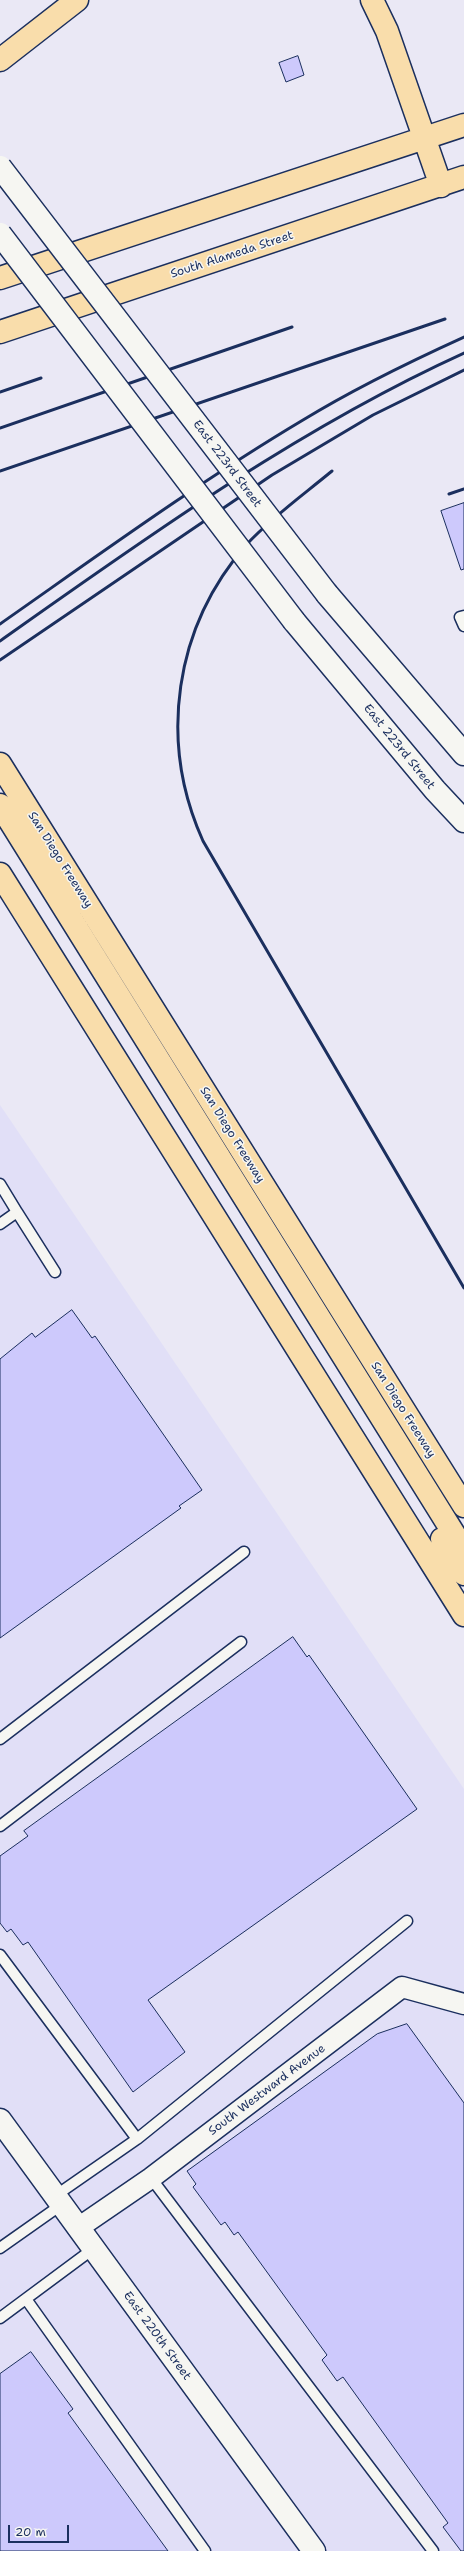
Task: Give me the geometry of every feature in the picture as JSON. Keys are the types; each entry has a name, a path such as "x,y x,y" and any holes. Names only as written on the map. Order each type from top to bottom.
{"main road":[{"path":"0,60 77,0"},
{"path":"372,0 387,31 441,186"},
{"path":"0,278 425,140 464,125"},
{"name":"East 223rd Street","path":"0,167 328,594 464,754"},
{"name":"South Alameda Street","path":"0,332 441,186 464,177"},
{"name":"East 223rd Street","path":"0,234 294,621 435,790 464,821"},
{"name":"San Diego Freeway","path":"0,764 464,1506"},
{"path":"0,805 19,850 464,1574"},
{"path":"0,831 19,850 464,1550"},
{"path":"0,874 464,1615"},
{"name":"East 220th Street","path":"0,2120 314,2551"}],"street":[{"name":"South Westward Avenue","path":"78,2228 152,2178 402,1987 464,2004"}],"lane":[{"path":"464,616 460,617 464,626"},
{"path":"0,1184 55,1272"},
{"path":"0,1224 17,1212"},
{"path":"0,1739 244,1552"},
{"path":"0,1826 241,1642"},
{"path":"0,2248 407,1921"},
{"path":"0,1956 137,2139"},
{"path":"152,2178 433,2551"},
{"path":"0,2318 94,2249"},
{"path":"26,2299 205,2551"}],"shaded area":[{"path":"0,1105 464,1789 464,2551 0,2551"}],"building":[{"path":"298,56 304,75 286,82 279,63"},
{"path":"464,503 464,569 461,570 441,511"},
{"path":"72,1310 92,1338 95,1336 202,1490 179,1506 181,1508 0,1638 0,1359 32,1333 35,1337"},
{"path":"293,1637 307,1657 309,1655 417,1809 148,2000 185,2052 133,2092 28,1942 23,1945 11,1929 7,1932 0,1923 0,1856 28,1836 24,1831"},
{"path":"407,2024 464,2103 464,2551 461,2551 443,2527 448,2523 343,2377 337,2381 322,2360 327,2355 238,2232 234,2235 225,2222 221,2225 193,2187 196,2184 187,2171 377,2034"},
{"path":"31,2352 73,2409 68,2413 168,2551 0,2551 0,2374"}],"railway":[{"path":"0,471 445,319"},
{"path":"0,428 292,327"},
{"path":"0,624 150,519 264,444 362,386 464,337"},
{"path":"0,641 111,563 225,486 343,415 464,353"},
{"path":"0,660 272,475 373,415 464,370"},
{"path":"0,392 41,378"},
{"path":"332,471 277,515 247,544 222,576 203,611 189,648 181,686 178,725 181,764 189,803 203,841 464,1288"},
{"path":"449,494 464,489"}]}
